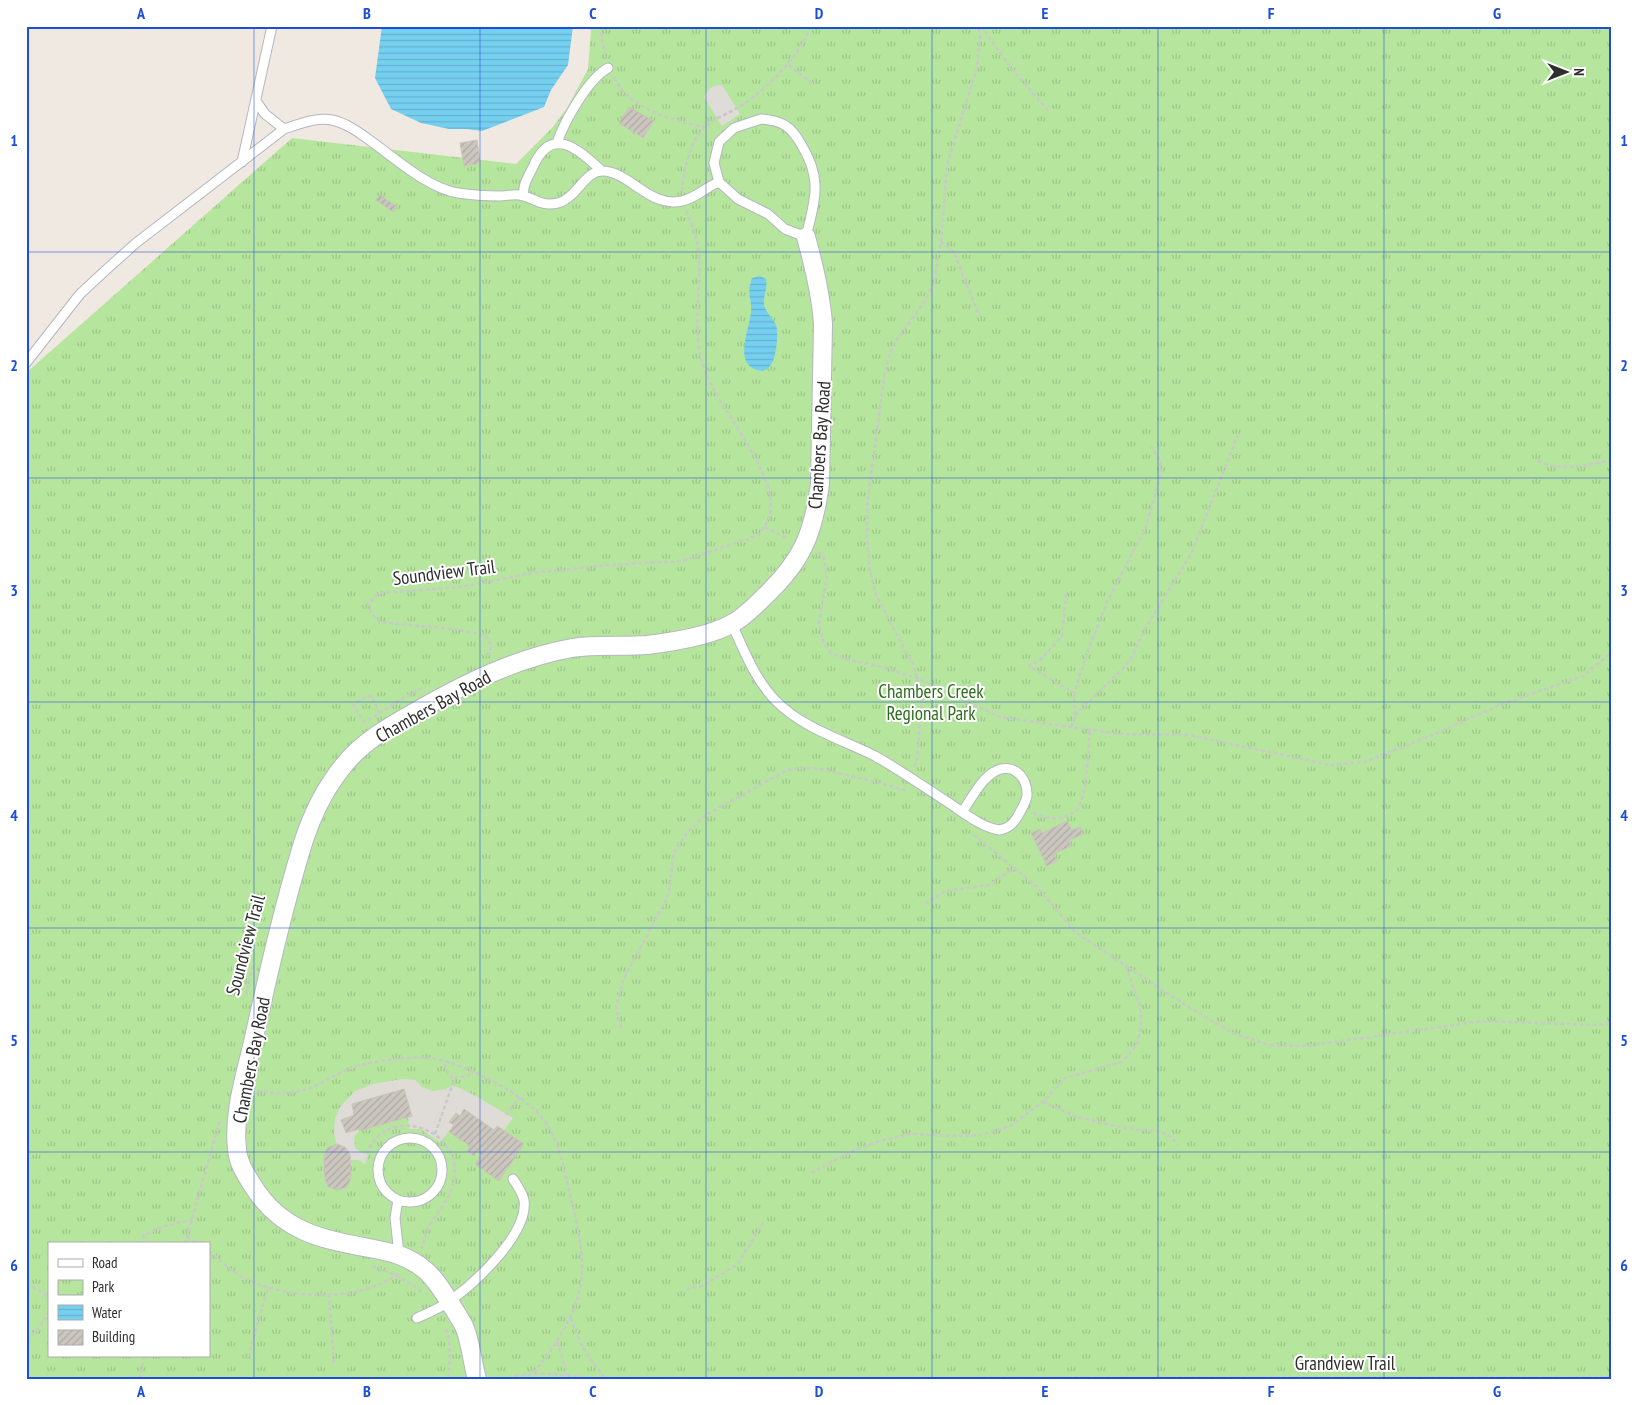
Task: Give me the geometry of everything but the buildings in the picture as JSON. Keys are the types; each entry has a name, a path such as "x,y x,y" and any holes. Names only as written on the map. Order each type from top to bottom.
{"street":[{"name":"Chambers Bay Road","path":"476,1379 464,1326 443,1305 427,1271 406,1258 335,1242 292,1226 269,1208 259,1196 242,1167 237,1150 237,1111 270,965 303,844 314,812 345,763 384,730 464,685 538,656 575,648 642,645 682,640 732,624 754,607 781,581 793,566 810,534 816,510 822,457 822,302 806,237"},
{"path":"466,1379 472,1361"}],"lane":[{"path":"242,162 272,26"},
{"path":"557,143 562,129 594,78 608,68"},
{"path":"256,101 265,114 284,129"},
{"path":"26,363 80,294 107,269 136,243 284,129 310,121 331,120 348,125 420,176 443,188 460,193 524,196 541,204 560,202 574,193 591,174 601,170"},
{"path":"761,120 774,120 788,126 813,166 815,201 806,237 785,229 768,214 738,199 719,182 714,163 719,142 734,128 761,120"},
{"path":"524,196 523,188 540,154 550,145 557,143 567,144 601,170 613,173 655,198 674,202 696,196 708,186 719,182"},
{"path":"732,624 754,671 775,700 790,713 804,723 874,756 962,812 984,825 999,830 1012,825 1022,808 1027,794 1025,781 1017,772 1008,769 994,772 988,776 962,812"},
{"path":"404,1137 415,1137 434,1147 442,1167 441,1178 433,1192 420,1201 398,1200 389,1195 382,1187 377,1167 380,1156 390,1144 404,1137"},
{"path":"417,1318 443,1305 488,1267 514,1236 523,1215 524,1200 513,1179"},
{"path":"398,1200 395,1218 406,1258"}],"path":[{"path":"600,26 608,68 624,93 650,110 672,120 704,127"},
{"path":"788,538 765,527 770,514 770,496 765,478 714,392 704,370 699,350 699,258 696,235 682,200 682,188 686,166 694,142 704,127 745,104 789,65 810,26"},
{"path":"980,26 1008,64 1050,113"},
{"path":"904,789 917,759 922,699 914,667 876,595 870,571 867,546 867,505 885,371 893,345 925,301 934,282 941,241 947,165 978,68 980,26"},
{"path":"789,65 813,84"},
{"path":"941,241 954,252 978,313"},
{"path":"1075,715 1120,672 1132,657 1145,628 1191,554 1238,435"},
{"path":"1071,727 1075,715 1074,693 1090,644 1108,600 1146,527 1162,469 1158,457 1151,447"},
{"path":"1538,461 1558,467 1573,468 1612,460"},
{"name":"Soundview Trail","path":"481,659 488,656 492,646 485,635 453,629 380,622 371,613 368,604 379,593 462,587 532,573 600,566 682,561 759,535 765,527"},
{"path":"818,552 823,556 827,576 819,622 824,644 831,653 845,659 882,667 917,678 1000,717 1134,735 1188,735 1330,765 1365,762 1500,705 1583,676 1612,652"},
{"path":"1066,594 1062,636 1040,660 1029,666 1074,693"},
{"path":"359,728 379,713 427,686"},
{"path":"365,723 353,705 361,699 372,696 379,713"},
{"path":"1022,808 1046,818 1061,818 1077,810 1084,797 1090,730"},
{"path":"621,1028 616,1007 624,978 666,900 670,887 673,857 677,846 704,816 788,770 804,768 820,769 904,789 912,794"},
{"path":"970,832 1037,888 1075,932 1185,1005 1233,1033 1268,1045 1306,1046 1482,1021 1597,1025 1612,1023"},
{"path":"925,904 945,891 989,886 1014,868"},
{"name":"Soundview Trail","path":"244,1001 253,964"},
{"path":"811,1173 855,1150 893,1138 912,1134 981,1135 1010,1126 1043,1102 1065,1078 1122,1062 1137,1045 1141,1026 1140,1006 1126,966"},
{"path":"251,1090 269,1093 303,1091 318,1085 338,1072 360,1065 403,1058 436,1059 473,1072 520,1097 536,1111 548,1126 557,1147 574,1214 582,1264 580,1284 570,1317 557,1342 532,1375"},
{"path":"434,1135 452,1086 453,1078 446,1070 444,1062"},
{"path":"453,1078 468,1076 473,1072"},
{"path":"506,1114 520,1097"},
{"path":"1043,1102 1077,1117 1125,1128 1161,1132 1171,1137 1178,1145"},
{"path":"186,1242 220,1118"},
{"path":"210,1252 240,1276 268,1287 312,1295 346,1293 377,1285 397,1275 406,1258 423,1247 427,1230 449,1195 454,1180 455,1165 442,1139 423,1128 408,1124 391,1128 378,1135 369,1147 367,1154"},
{"path":"147,1242 143,1236 153,1230 192,1220"},
{"path":"686,1289 702,1286 738,1264 763,1222"},
{"path":"187,1237 196,1242"},
{"path":"26,1287 36,1287 48,1299"},
{"path":"248,1357 268,1287"},
{"path":"329,1294 334,1365"},
{"path":"443,1305 450,1339 448,1379"},
{"path":"26,1343 48,1313"},
{"path":"570,1317 580,1344 605,1378"},
{"path":"557,1342 568,1376"},
{"path":"140,1379 144,1358"},
{"name":"Grandview Trail","path":"509,1379 514,1376 532,1375 605,1378 1612,1377"}],"green space":[{"name":"Chambers Creek Regional Park","path":"589,26 1612,26 1612,1379 26,1379 26,373 292,138 516,164 552,128 567,108 588,69 591,30"}],"shaded area":[{"path":"722,85 740,114 722,126 704,97 710,88"},
{"path":"402,1079 415,1080 422,1087 433,1091 452,1086 457,1087 513,1118 504,1130 497,1126 494,1130 464,1109 460,1116 456,1113 450,1122 454,1125 440,1142 420,1129 409,1129 408,1117 412,1116 403,1089 352,1104 354,1115 341,1120 346,1133 359,1129 354,1137 355,1148 362,1153 368,1154 365,1164 359,1160 350,1160 348,1150 345,1147 337,1146 334,1134 335,1118 340,1107 355,1091 373,1084"}],"water":[{"path":"382,26 573,26 568,65 551,90 544,107 482,131 449,129 421,123 391,109 375,78"},
{"path":"760,276 766,279 764,305 776,325 777,333 777,344 773,360 769,367 763,371 753,368 747,363 744,348 751,312 750,284 752,278"}]}
